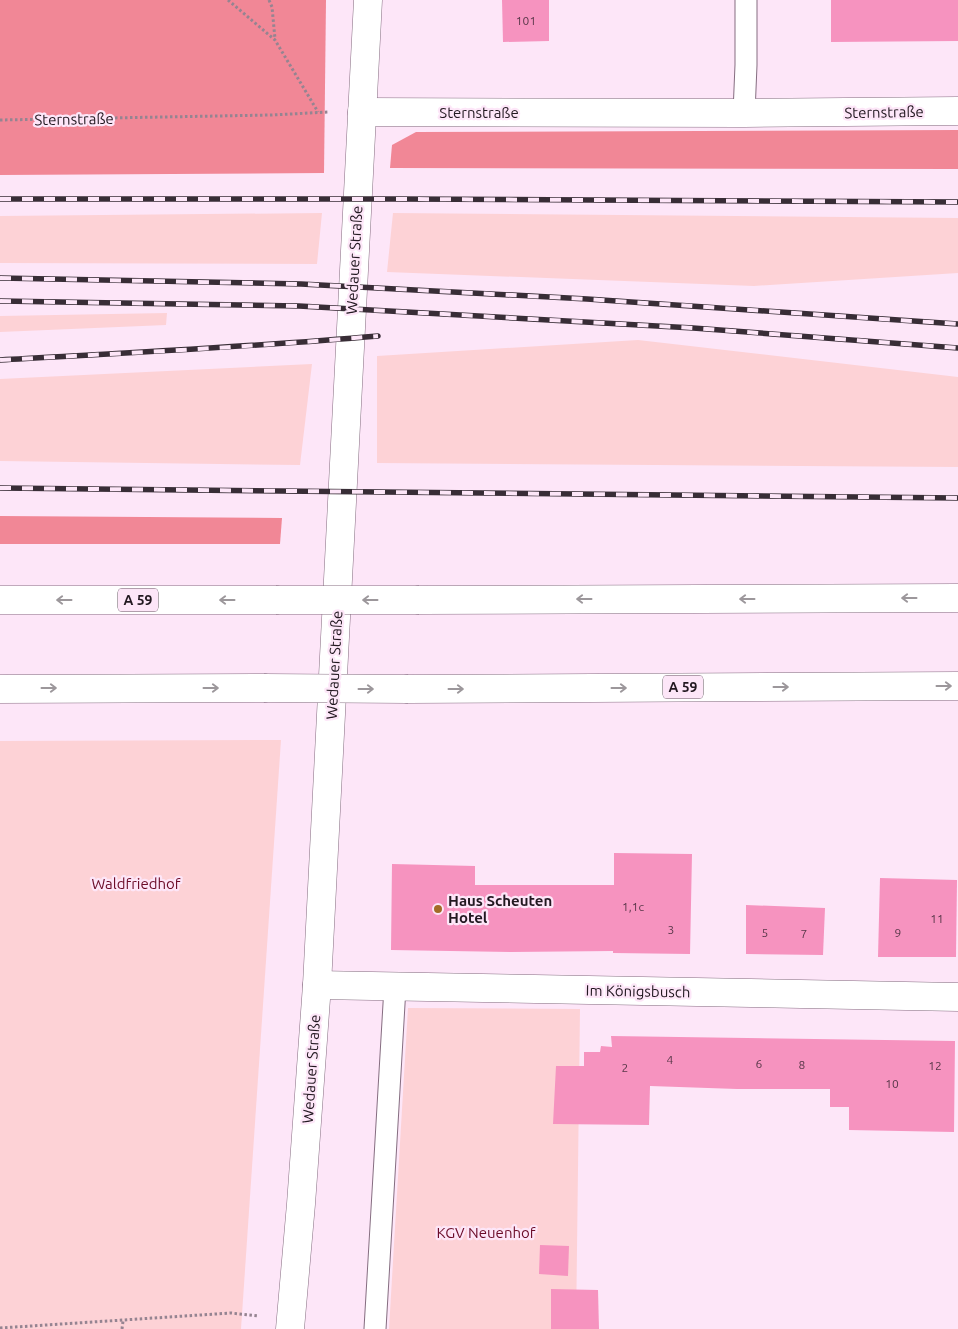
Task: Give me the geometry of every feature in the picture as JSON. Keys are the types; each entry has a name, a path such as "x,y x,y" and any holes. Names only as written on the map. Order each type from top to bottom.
{"main road":[{"name":"Wedauer Straße","path":"291,1324 317,985 368,0"},
{"name":"Sternstraße","path":"362,112 744,113 958,111"},
{"name":"A 59","path":"0,600 958,598"},
{"name":"A 59","path":"0,689 958,686"},
{"name":"Im Königsbusch","path":"317,985 958,997"}],"lane":[{"path":"744,113 746,0"},
{"path":"375,1329 396,987"}],"path":[{"path":"228,0 275,40 318,112"},
{"path":"269,0 272,7 275,40"},
{"name":"Sternstraße","path":"0,120 362,112"},
{"path":"0,1328 231,1314 291,1324"},
{"path":"122,1329 123,1321"}],"green space":[{"path":"322,213 317,264 0,263 0,216"},
{"path":"393,213 958,218 958,273 754,286 387,272"},
{"path":"167,313 166,325 0,332 0,316"},
{"path":"638,340 958,377 958,467 377,463 377,356"},
{"path":"312,364 300,465 0,461 0,379"},
{"name":"Waldfriedhof","path":"281,740 241,1329 0,1329 0,741"},
{"name":"KGV Neuenhof","path":"408,1008 580,1009 576,1329 389,1329"}],"shaded area":[{"path":"0,0 326,0 324,173 0,175"},
{"path":"958,130 958,169 390,168 392,145 416,132"},
{"path":"0,516 282,518 280,544 0,544"}],"building":[{"path":"502,0 549,0 549,41 503,42"},
{"path":"831,0 958,0 958,41 831,42"},
{"path":"614,853 692,854 690,954 613,953 613,951 391,950 392,864 475,866 475,885 614,885"},
{"path":"880,878 957,880 956,957 878,957"},
{"path":"746,905 825,908 823,955 746,954"},
{"path":"611,1036 955,1041 954,1132 849,1130 849,1107 830,1107 830,1089 737,1089 650,1086 649,1125 553,1124 556,1066 584,1066 584,1052 600,1052 601,1046 612,1047"},
{"path":"540,1245 569,1246 568,1276 539,1274"},
{"path":"551,1289 598,1290 599,1329 551,1329"}],"railway":[{"path":"0,199 958,202"},
{"path":"0,278 301,284 587,299 958,324"},
{"path":"0,301 299,306 693,328 958,348"},
{"path":"0,360 236,347 378,336"},
{"path":"0,488 958,498"}],"place":[{"name":"Haus Scheuten Hotel","path":"438,909"}]}
